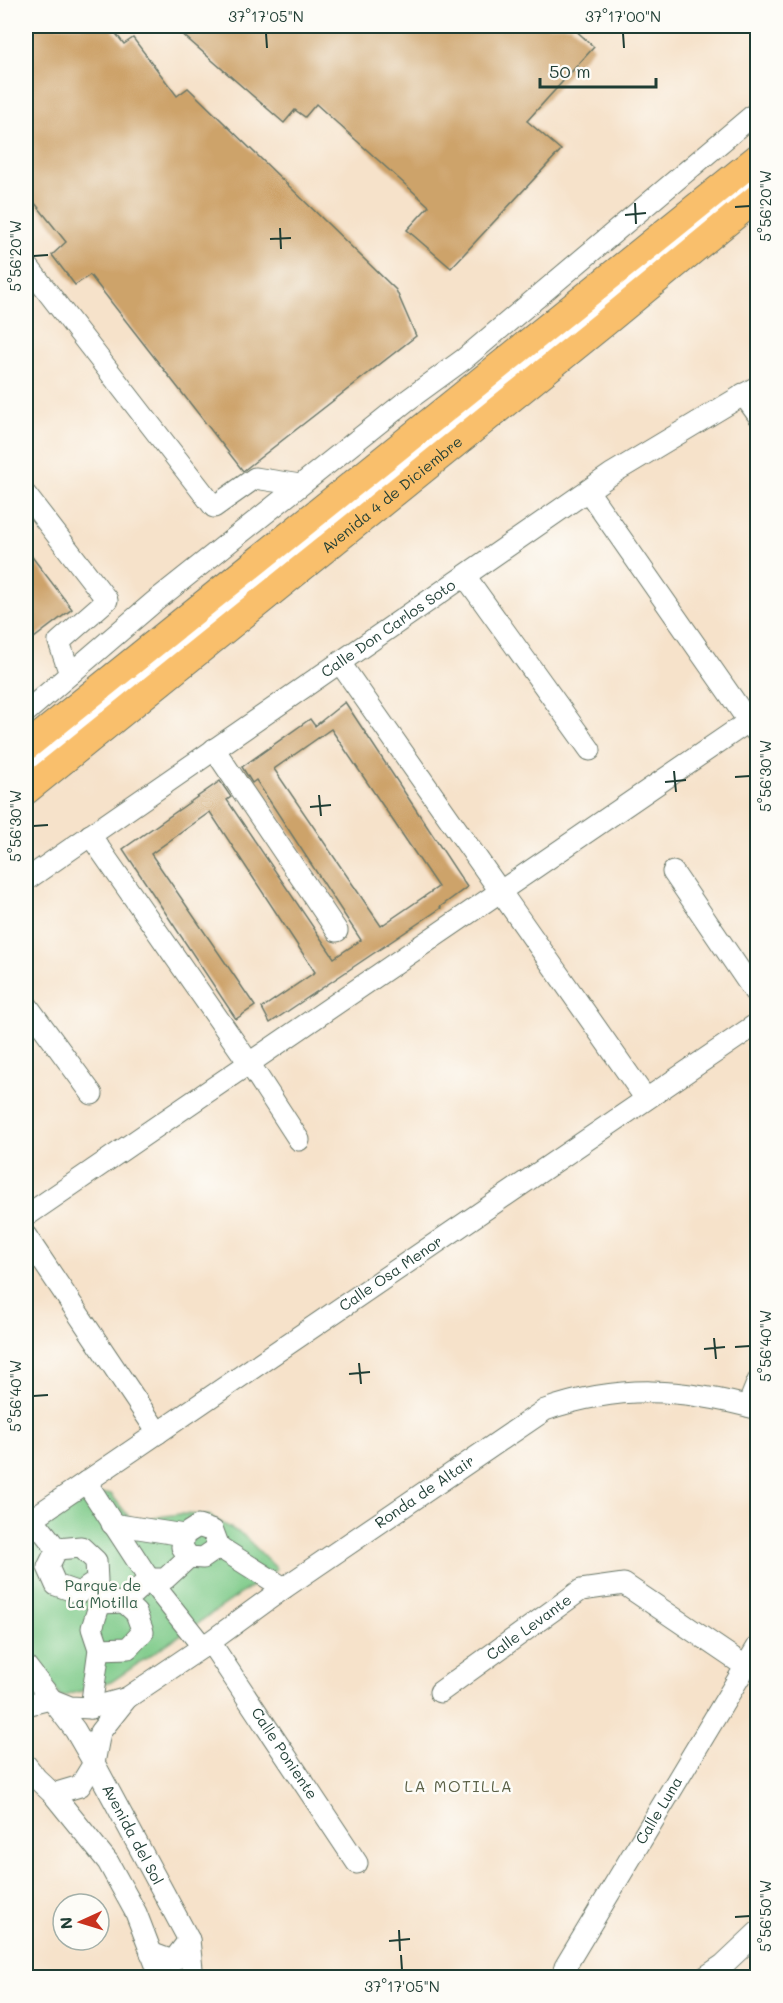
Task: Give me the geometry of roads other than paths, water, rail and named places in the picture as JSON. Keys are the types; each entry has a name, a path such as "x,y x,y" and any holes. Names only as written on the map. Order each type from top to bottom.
{"main road":[{"path":"26,747 758,157"},
{"name":"Avenida 4 de Diciembre","path":"26,791 596,330 758,196"}],"street":[{"path":"26,712 154,602 405,402 464,359 758,111"},
{"path":"26,769 758,174"},
{"path":"26,778 758,183"},
{"path":"26,264 214,507 255,478 300,485"},
{"path":"750,390 758,415"},
{"name":"Calle Don Carlos Soto","path":"26,880 588,491 658,444 750,390"},
{"path":"26,1216 499,892 754,724 588,491"},
{"path":"26,495 107,600 59,642 70,674"},
{"path":"465,576 590,750"},
{"path":"340,663 646,1099"},
{"path":"214,749 337,931"},
{"path":"90,835 249,1063 299,1140"},
{"path":"673,872 758,997"},
{"path":"26,1004 92,1094"},
{"name":"Calle Osa Menor","path":"29,1521 758,1023"},
{"path":"26,1236 158,1433"},
{"path":"753,1408 758,1381"},
{"name":"Ronda de Altair","path":"94,1763 100,1732 127,1698 545,1410 592,1395 661,1391 753,1408"},
{"name":"Calle Poniente","path":"86,1482 149,1579 207,1644 357,1863"},
{"path":"29,1521 57,1549 81,1547 96,1562 97,1581 92,1628 99,1649 91,1708"},
{"path":"89,1555 112,1524 184,1535 198,1526 213,1531 219,1547 284,1588"},
{"path":"184,1535 182,1547 189,1557"},
{"path":"124,1602 149,1579 165,1579 189,1557 203,1558 219,1547"},
{"path":"57,1549 48,1568 56,1585 80,1593 124,1602 136,1613 143,1632 128,1648 99,1649"},
{"name":"Calle Levante","path":"440,1692 581,1590 624,1584 745,1666"},
{"name":"Calle Luna","path":"562,1977 565,1967 758,1646"},
{"name":"Avenida del Sol","path":"26,1666 75,1730 94,1763 189,1940 193,1977"},
{"name":"Ronda de Altair","path":"50,1699 70,1707 91,1708 127,1698"},
{"path":"26,1705 50,1699"},
{"path":"53,1794 80,1786 94,1763"},
{"path":"29,1774 53,1794 108,1862 136,1913 160,1977"},
{"path":"704,1977 723,1965 758,1932"},
{"path":"151,1953 173,1961 189,1940"}],"district":[{"name":"LA MOTILLA","path":"459,1786"}],"park label":[{"name":"Parque de La Motilla","path":"103,1594"}]}
